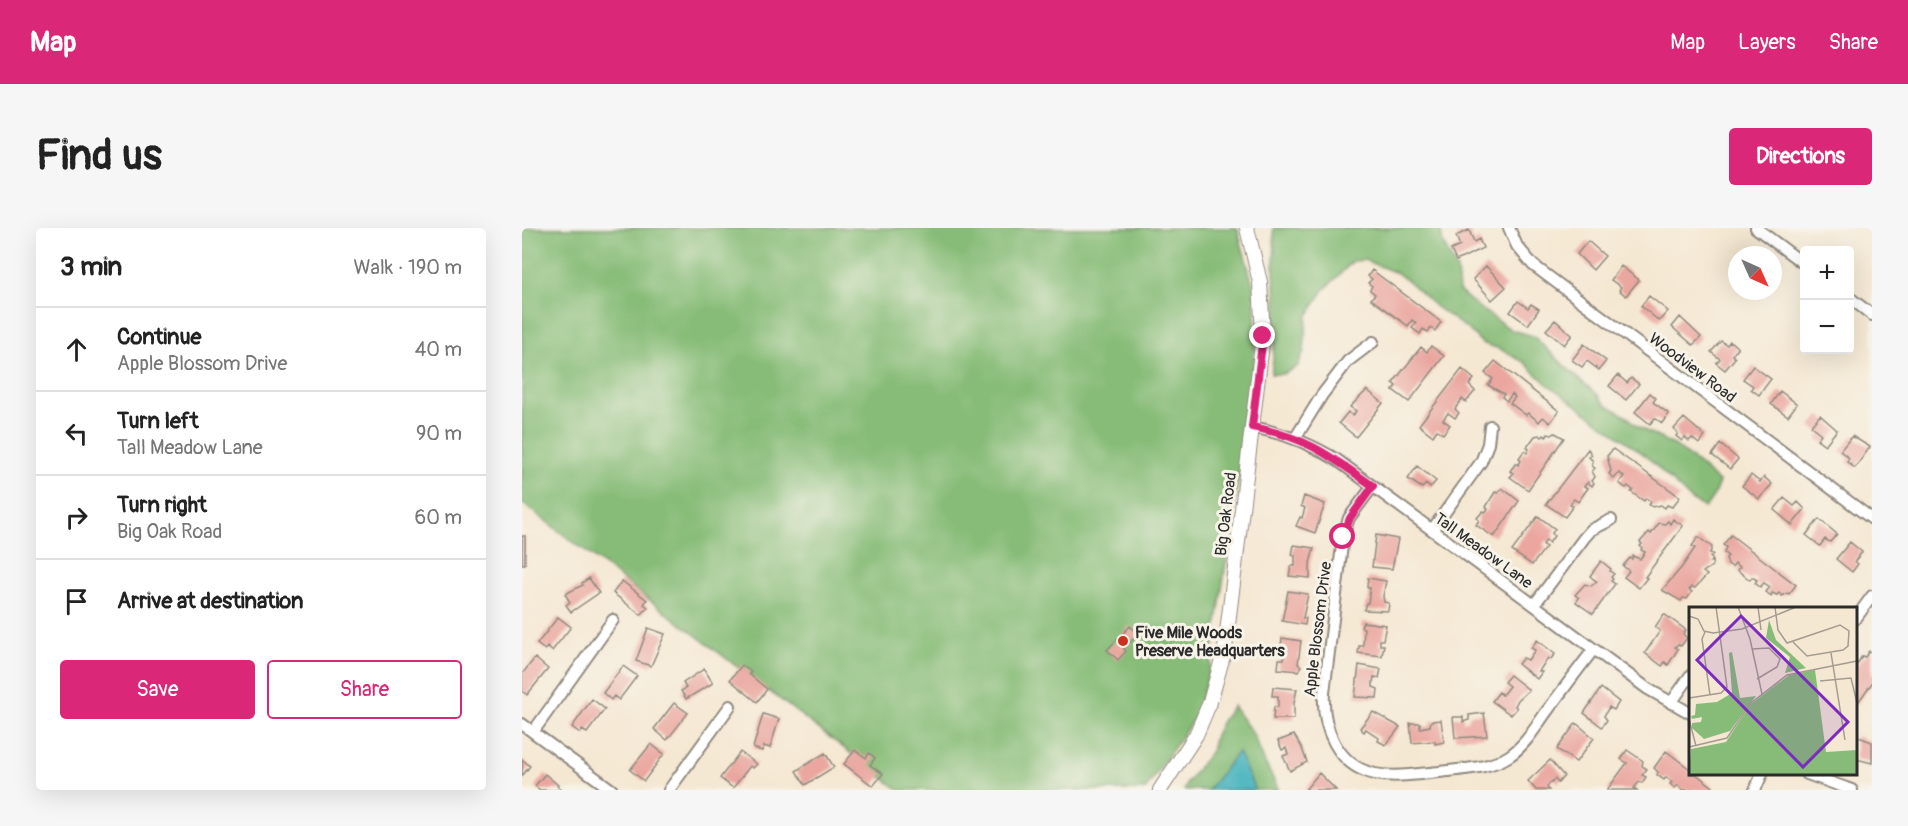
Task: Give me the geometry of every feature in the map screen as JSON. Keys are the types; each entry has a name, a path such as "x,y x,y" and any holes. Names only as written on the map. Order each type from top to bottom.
{"street":[{"name":"Big Oak Road","path":"1160,790 1196,735 1210,702 1225,650 1263,336 1263,301 1247,228"},
{"name":"Woodview Road","path":"1509,228 1517,246 1533,265 1872,519"},
{"path":"1756,228 1800,261"},
{"path":"1853,300 1872,315"},
{"path":"1296,437 1322,395 1348,361 1372,342"},
{"path":"1432,530 1481,462 1488,444 1490,426"},
{"name":"Tall Meadow Lane","path":"1252,427 1296,437 1316,447 1373,486 1648,689 1689,712"},
{"name":"Apple Blossom Drive","path":"1373,486 1350,518 1343,537 1324,693 1323,710 1329,734 1339,750 1356,765 1376,774 1393,776 1464,769 1498,762 1509,756 1525,741 1594,649"},
{"path":"1534,605 1591,530 1611,520"},
{"path":"1857,617 1872,596"},
{"path":"533,732 614,620"},
{"path":"1671,703 1689,677"},
{"path":"669,790 730,706"},
{"path":"522,724 612,790"},
{"path":"1755,790 1762,775"},
{"path":"1810,775 1852,790"}],"green space":[{"path":"522,228 1237,228 1254,288 1256,337 1251,395 1210,669 1195,717 1145,790 899,790 522,503"},
{"path":"1273,228 1440,228 1443,243 1457,270 1459,291 1512,330 1533,336 1605,404 1628,417 1638,427 1675,446 1696,462 1719,482 1714,495 1705,508 1691,500 1646,456 1546,383 1524,362 1500,349 1482,343 1397,273 1364,260 1353,261 1323,291 1307,317 1304,351 1297,367 1283,374 1271,374 1276,303"},
{"path":"1233,706 1253,734 1279,790 1184,790 1211,751 1215,735"}],"water":[{"path":"1238,752 1255,790 1208,790"}],"building":[{"path":"1469,230 1474,242 1479,239 1483,248 1456,261 1451,250 1460,246 1456,236"},
{"path":"1588,241 1605,256 1593,270 1577,254"},
{"path":"1486,266 1506,287 1492,300 1473,279"},
{"path":"1621,266 1639,280 1626,296 1619,290 1621,287 1611,280"},
{"path":"1372,270 1441,322 1435,331 1431,328 1428,332 1423,329 1420,334 1412,328 1416,323 1412,320 1408,326 1371,299 1375,294 1370,290 1372,286 1368,283 1372,279 1368,276"},
{"path":"1649,296 1668,311 1659,321 1641,306"},
{"path":"1518,301 1528,308 1531,304 1539,309 1528,325 1510,312"},
{"path":"1680,317 1701,337 1693,345 1672,327"},
{"path":"1555,320 1572,335 1564,345 1546,330"},
{"path":"1721,341 1727,345 1730,341 1738,348 1732,355 1735,358 1725,370 1716,363 1720,359 1711,352"},
{"path":"1584,344 1606,361 1599,370 1587,361 1582,367 1572,360"},
{"path":"1431,346 1444,356 1409,402 1393,390 1396,386 1393,383 1421,347 1427,352"},
{"path":"1495,361 1559,411 1550,423 1543,417 1539,422 1528,413 1526,415 1510,403 1515,397 1512,394 1507,401 1502,397 1504,394 1488,385 1493,379 1485,373"},
{"path":"1753,366 1771,379 1759,395 1751,389 1753,386 1743,379"},
{"path":"1462,369 1474,379 1469,385 1475,391 1466,402 1462,399 1455,409 1459,413 1455,418 1448,413 1443,420 1450,425 1443,434 1437,430 1433,436 1419,425"},
{"path":"1618,375 1627,383 1631,378 1639,384 1626,400 1609,386"},
{"path":"1367,390 1383,403 1356,437 1339,423 1348,412 1353,416 1356,411 1350,407"},
{"path":"1780,391 1797,404 1788,416 1771,404"},
{"path":"1650,393 1656,398 1653,402 1669,414 1662,423 1655,418 1650,424 1635,412"},
{"path":"1820,415 1837,430 1825,445 1817,439 1821,434 1811,426"},
{"path":"1684,418 1705,436 1699,444 1692,438 1689,441 1685,437 1682,441 1676,436 1678,433 1674,429"},
{"path":"1555,433 1564,438 1528,490 1510,477 1514,473 1510,471 1516,463 1518,465 1521,461 1519,458 1524,451 1527,453 1529,449 1527,447 1535,436 1544,435 1546,437 1548,434"},
{"path":"1852,436 1870,447 1855,468 1847,462 1849,458 1840,451"},
{"path":"1720,444 1738,459 1730,469 1712,455"},
{"path":"1588,449 1592,455 1589,457 1593,461 1592,466 1595,468 1592,471 1595,477 1592,481 1594,483 1592,486 1588,482 1584,486 1588,488 1578,502 1574,499 1570,504 1573,506 1565,517 1546,504"},
{"path":"1613,449 1680,497 1672,507 1667,505 1665,508 1661,505 1653,507 1649,505 1651,502 1646,498 1644,501 1631,492 1633,490 1628,486 1626,488 1619,483 1624,476 1619,473 1614,479 1609,474 1611,471 1607,456"},
{"path":"1417,466 1436,481 1430,488 1426,484 1422,488 1408,479"},
{"path":"1751,475 1760,482 1764,477 1772,484 1759,499 1742,486"},
{"path":"1502,488 1519,501 1494,537 1476,525 1479,520 1477,518 1488,509 1486,507 1495,492 1498,493"},
{"path":"1304,496 1325,504 1315,533 1296,526 1305,508 1301,506"},
{"path":"1784,498 1794,506 1798,502 1805,509 1792,525 1774,510"},
{"path":"1538,516 1555,529 1552,533 1554,536 1549,543 1546,540 1543,545 1546,547 1532,565 1512,551"},
{"path":"1673,519 1683,526 1639,588 1624,577 1629,571 1623,566 1633,556 1640,559 1645,552 1641,550 1640,542 1649,532 1651,534 1659,523 1665,524 1668,521 1670,524"},
{"path":"1819,519 1837,534 1830,542 1825,539 1820,546 1806,535"},
{"path":"1376,535 1398,539 1392,569 1372,567"},
{"path":"1731,535 1796,585 1789,594 1782,596 1779,593 1777,595 1772,593 1771,596 1766,592 1770,587 1764,583 1760,587 1755,583 1757,580 1752,577 1750,580 1737,570 1740,567 1735,563 1732,567 1728,564 1726,558 1728,556 1724,553 1726,547 1723,545"},
{"path":"522,536 525,536 525,564 522,564"},
{"path":"1698,537 1712,547 1710,553 1713,554 1710,557 1713,560 1712,566 1703,572 1707,575 1695,588 1692,587 1689,590 1692,592 1687,599 1683,598 1681,601 1662,590 1695,548 1692,546"},
{"path":"1850,542 1862,552 1855,561 1858,564 1852,572 1836,559"},
{"path":"1294,545 1314,548 1310,563 1310,578 1289,576 1291,566 1295,566 1295,556 1292,555"},
{"path":"1601,561 1611,569 1610,571 1614,574 1611,581 1615,584 1593,614 1576,602 1579,598 1575,595 1585,584 1591,586 1597,582 1590,576"},
{"path":"589,578 599,593 571,612 566,605 570,602 565,594 583,585 582,583"},
{"path":"1368,578 1386,581 1383,596 1384,602 1389,603 1388,611 1364,610 1368,603 1370,588 1367,587"},
{"path":"622,581 647,600 644,604 648,607 641,615 613,593"},
{"path":"1288,591 1308,594 1303,618 1306,618 1305,625 1282,621"},
{"path":"1664,614 1686,630 1683,634 1687,638 1681,646 1678,644 1675,647 1678,649 1668,665 1665,662 1662,666 1645,653 1660,631 1655,627"},
{"path":"558,617 571,627 552,651 547,647 545,650 537,644"},
{"path":"1363,622 1386,625 1383,640 1380,640 1380,645 1384,645 1382,656 1358,653 1359,646 1363,646 1364,628 1361,627"},
{"name":"Five Mile Woods Preserve Headquarters","path":"1130,626 1138,634 1124,649 1126,651 1118,660 1107,650"},
{"path":"648,628 665,634 651,666 636,661"},
{"path":"1282,638 1301,641 1299,671 1278,669 1279,659 1284,659 1285,648 1281,647"},
{"path":"1537,640 1555,654 1550,660 1548,658 1539,671 1542,672 1537,679 1518,664 1523,658 1528,660 1535,650 1531,648"},
{"path":"1869,651 1872,653 1872,683 1857,704 1857,664 1862,656 1865,657"},
{"path":"535,658 548,669 527,695 522,691 522,674"},
{"path":"742,665 767,689 757,702 730,680"},
{"path":"1359,665 1381,669 1379,678 1374,677 1373,682 1373,687 1378,689 1377,698 1355,697"},
{"path":"623,666 637,676 619,700 614,696 611,700 603,693"},
{"path":"704,669 713,683 686,699 681,691 686,688 683,683"},
{"path":"1510,675 1529,690 1518,700 1515,706 1517,708 1511,715 1492,701 1499,692 1502,695 1509,686 1504,682"},
{"path":"1273,687 1297,689 1294,719 1273,719 1274,707 1278,707 1278,696 1272,696"},
{"path":"1601,688 1619,702 1614,710 1609,707 1604,716 1607,720 1602,727 1584,713"},
{"path":"592,699 605,709 587,733 582,730 580,733 572,727"},
{"path":"674,703 688,713 667,740 654,729"},
{"path":"1373,712 1400,727 1386,745 1378,741 1379,738 1366,729 1364,732 1360,728"},
{"path":"1484,713 1487,736 1455,738 1453,717 1463,717 1463,722 1469,720 1469,715"},
{"path":"763,714 779,719 770,748 764,746 762,751 753,748"},
{"path":"1441,720 1444,742 1412,743 1410,723 1420,723 1420,728 1430,726 1431,721"},
{"path":"1576,723 1594,738 1576,762 1557,749"},
{"path":"1294,735 1307,762 1290,771 1283,756 1288,754 1286,748 1282,750 1278,741"},
{"path":"1857,736 1872,742 1872,763 1857,759"},
{"path":"651,744 664,754 644,781 630,770"},
{"path":"855,750 866,758 869,753 875,758 870,765 883,774 873,786 844,764"},
{"path":"1627,750 1643,761 1642,766 1647,769 1642,775 1646,777 1634,788 1637,790 1607,790 1627,763 1621,759"},
{"path":"1666,751 1689,768 1689,775 1697,775 1713,787 1711,790 1682,790 1678,785 1675,788 1666,777 1664,780 1657,775 1658,772 1654,768"},
{"path":"740,752 757,764 753,768 750,766 733,788 720,778"},
{"path":"825,753 834,767 805,785 796,771"},
{"path":"522,759 530,766 522,776"},
{"path":"1550,760 1564,776 1558,783 1555,779 1550,783 1547,787 1549,790 1536,790 1528,781"},
{"path":"1319,773 1336,790 1305,790"},
{"path":"545,774 562,790 540,790 535,786"}],"place":[{"name":"Five Mile Woods Preserve Headquarters","path":"1123,641"}],"route":[{"path":"1263,336 1252,427 1296,437 1337,460 1373,486 1347,523 1343,537"}]}
